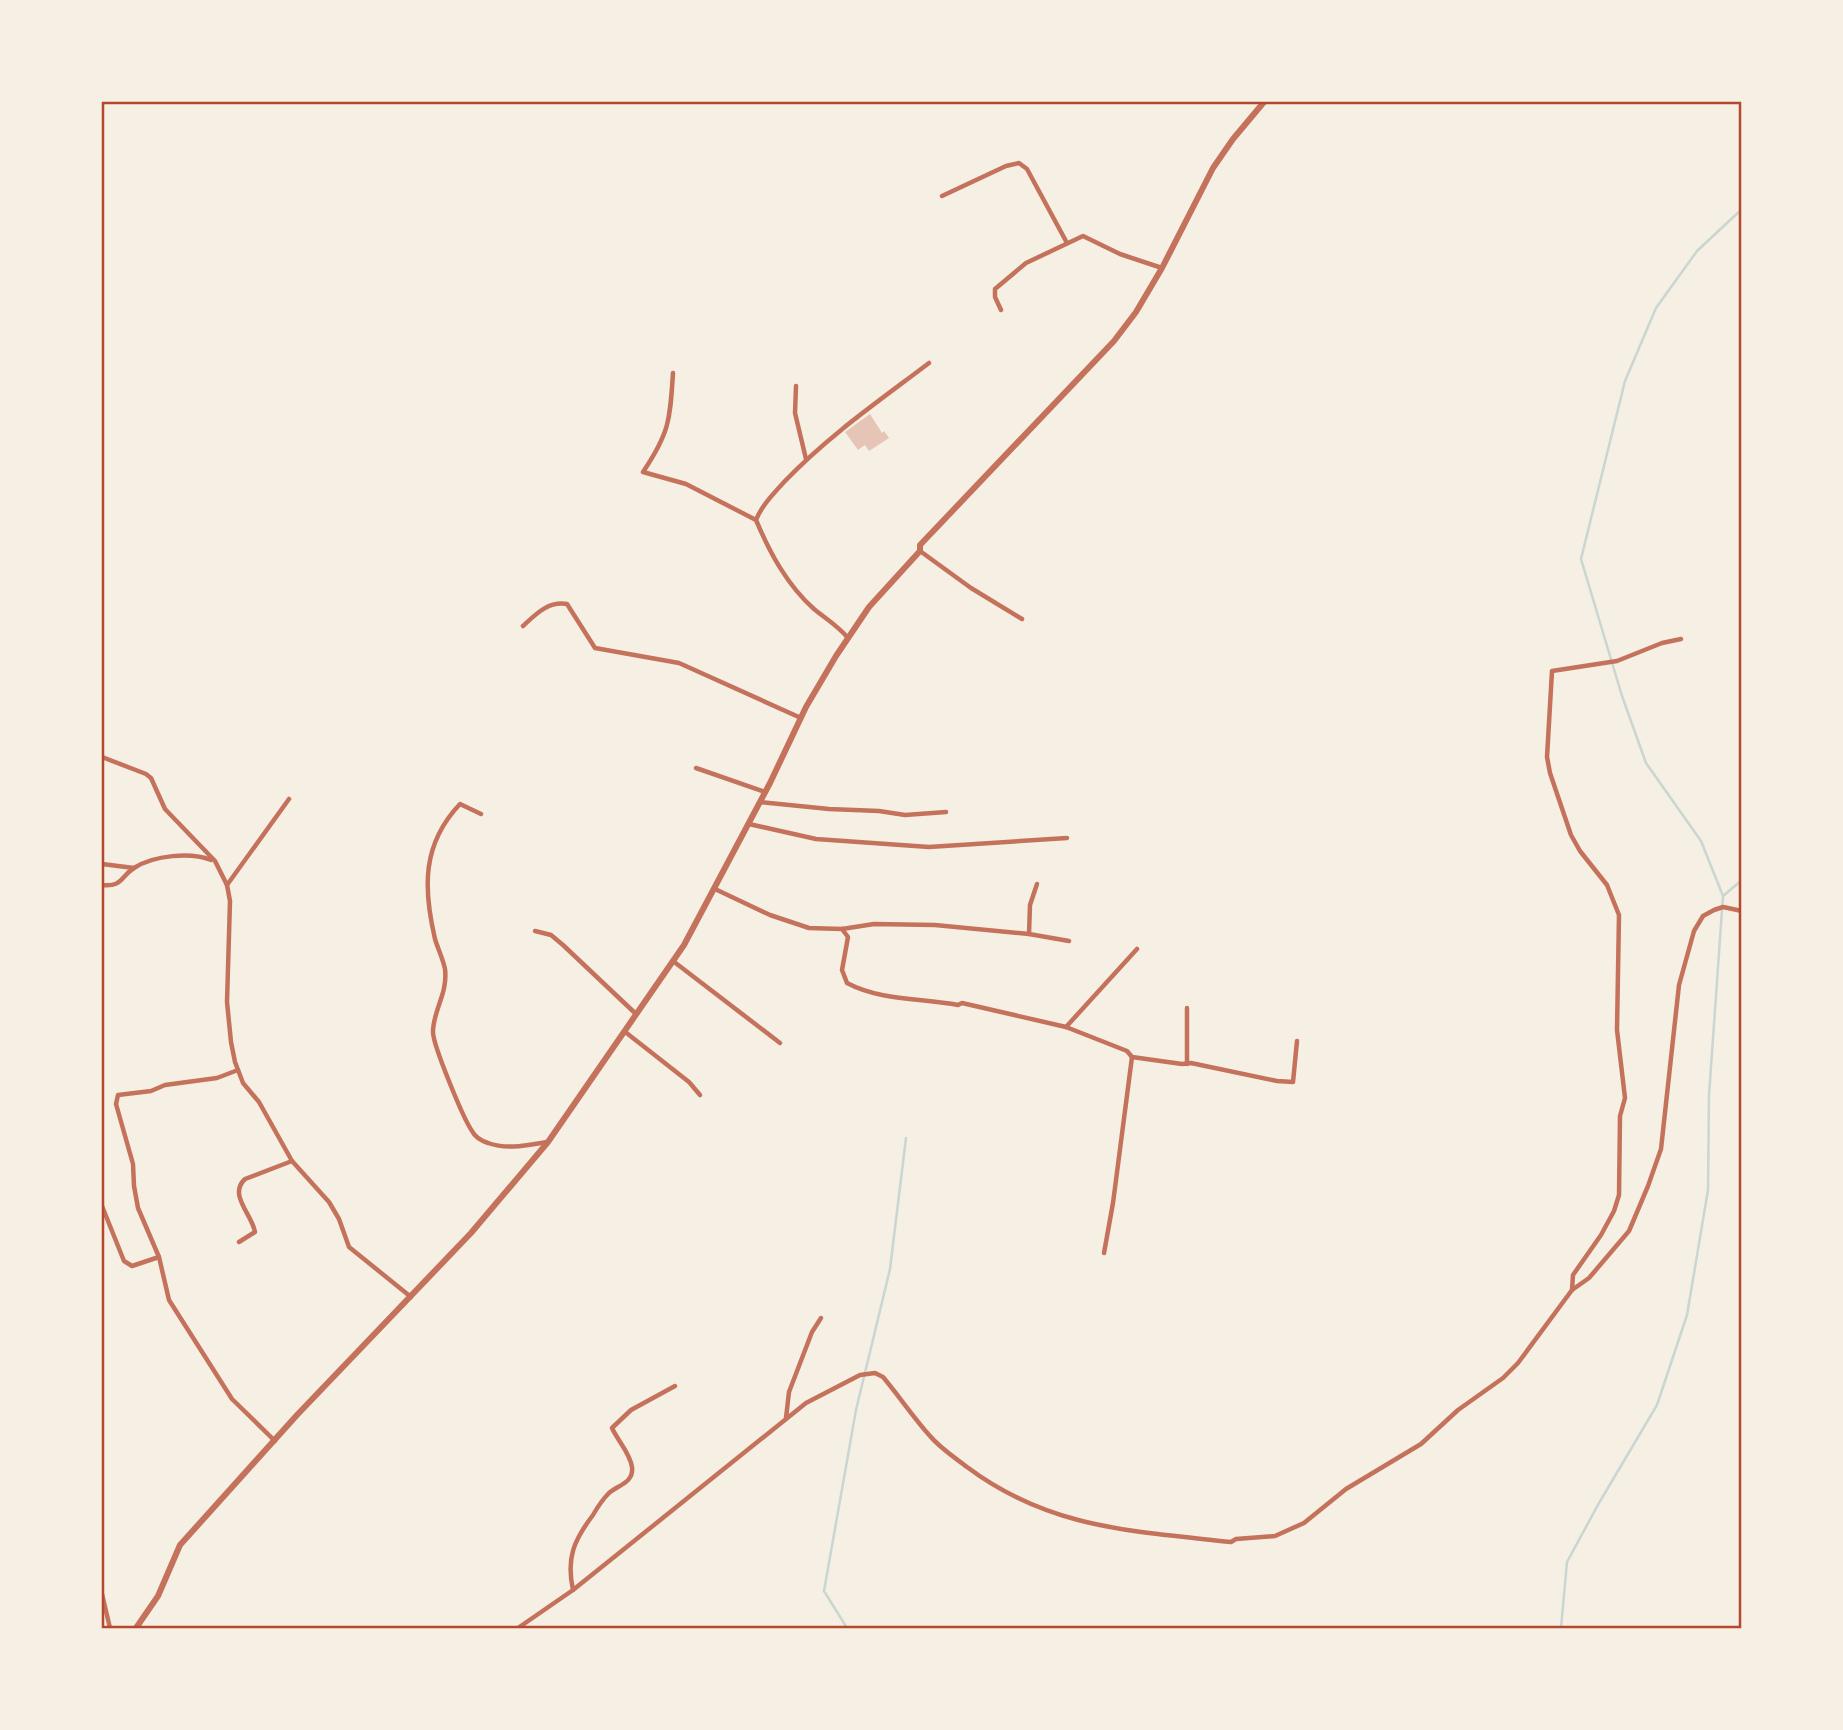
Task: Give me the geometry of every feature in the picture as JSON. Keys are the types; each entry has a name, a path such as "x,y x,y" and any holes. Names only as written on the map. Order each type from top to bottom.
{"street":[{"path":"136,1629 158,1596 180,1545 297,1415 471,1233 548,1142 684,945 749,824 812,697 869,607 919,551 920,545 1114,341 1136,312 1162,268 1213,168 1264,102"},
{"path":"942,196 1006,166 1019,163 1027,169 1068,243"},
{"path":"1001,310 995,297 995,289 1026,263 1083,236 1120,254 1162,268"},
{"path":"756,520 760,511 806,459 830,437 929,363"},
{"path":"673,373 669,424 643,472 686,484 756,520 782,572 814,609 841,629 848,638"},
{"path":"796,386 795,413 806,459"},
{"path":"919,551 971,588 1022,619"},
{"path":"523,626 553,604 567,604 595,648 679,663 802,719"},
{"path":"1572,1290 1573,1275 1601,1235 1619,1195 1620,1116 1625,1098 1617,1030 1619,915 1607,885 1571,835 1550,773 1547,757 1552,671 1618,661 1662,643 1681,639"},
{"path":"102,757 151,778 165,809 215,862 227,885 230,929 227,1002 231,1042 243,1083 259,1102 292,1161 329,1202 340,1219 349,1247 411,1297"},
{"path":"696,768 765,792"},
{"path":"227,885 289,799"},
{"path":"760,802 905,815 946,812"},
{"path":"481,814 460,804 440,831 428,860 430,915 445,968 445,984 433,1034 472,1132 480,1139 500,1146 548,1142"},
{"path":"749,824 816,839 929,847 1067,838"},
{"path":"102,885 117,884 134,868 151,860 198,855 215,862"},
{"path":"102,863 134,868"},
{"path":"1029,934 1030,905 1037,884"},
{"path":"715,889 803,927 842,929 861,925 903,924 979,928 1069,941"},
{"path":"518,1629 573,1590 786,1419 827,1391 860,1375 875,1373 883,1377 931,1437 1000,1491 1060,1516 1118,1530 1231,1542 1236,1539 1275,1536 1304,1523 1346,1489 1421,1444 1458,1410 1503,1378 1536,1340 1572,1290 1589,1278 1629,1231 1661,1149 1679,985 1695,931 1703,916 1714,910 1723,907 1741,911"},
{"path":"842,929 849,944 842,970 847,983 855,988 896,998 983,1007 1066,1027 1127,1051 1132,1057 1191,1063 1293,1082 1297,1041"},
{"path":"535,931 551,935 636,1014"},
{"path":"1066,1027 1137,949"},
{"path":"673,961 780,1043"},
{"path":"1187,1008 1187,1064"},
{"path":"623,1031 689,1082 700,1095"},
{"path":"1104,1253 1132,1057"},
{"path":"238,1070 217,1078 164,1085 151,1091 124,1092 118,1095 116,1104 133,1164 138,1208 159,1257 169,1300 232,1399 275,1441"},
{"path":"239,1242 255,1231 238,1192 239,1185 245,1179 292,1161"},
{"path":"102,1206 124,1261 132,1266 159,1257"},
{"path":"786,1419 789,1392 812,1332 821,1318"},
{"path":"573,1590 571,1559 577,1537 609,1493 628,1482 632,1474 632,1465 612,1429 631,1410 675,1386"},
{"path":"102,1594 110,1629"}],"building":[{"path":"870,414 882,433 884,431 889,438 869,451 865,445 858,450 845,432"}],"waterway":[{"path":"1561,1628 1567,1562 1657,1405 1687,1315 1708,1190 1709,1095 1723,896 1701,841 1646,763 1622,696 1581,559 1625,381 1656,308 1697,251 1742,209"},
{"path":"1723,896 1742,880"},
{"path":"847,1628 824,1591 856,1410 890,1269 906,1138"}]}
